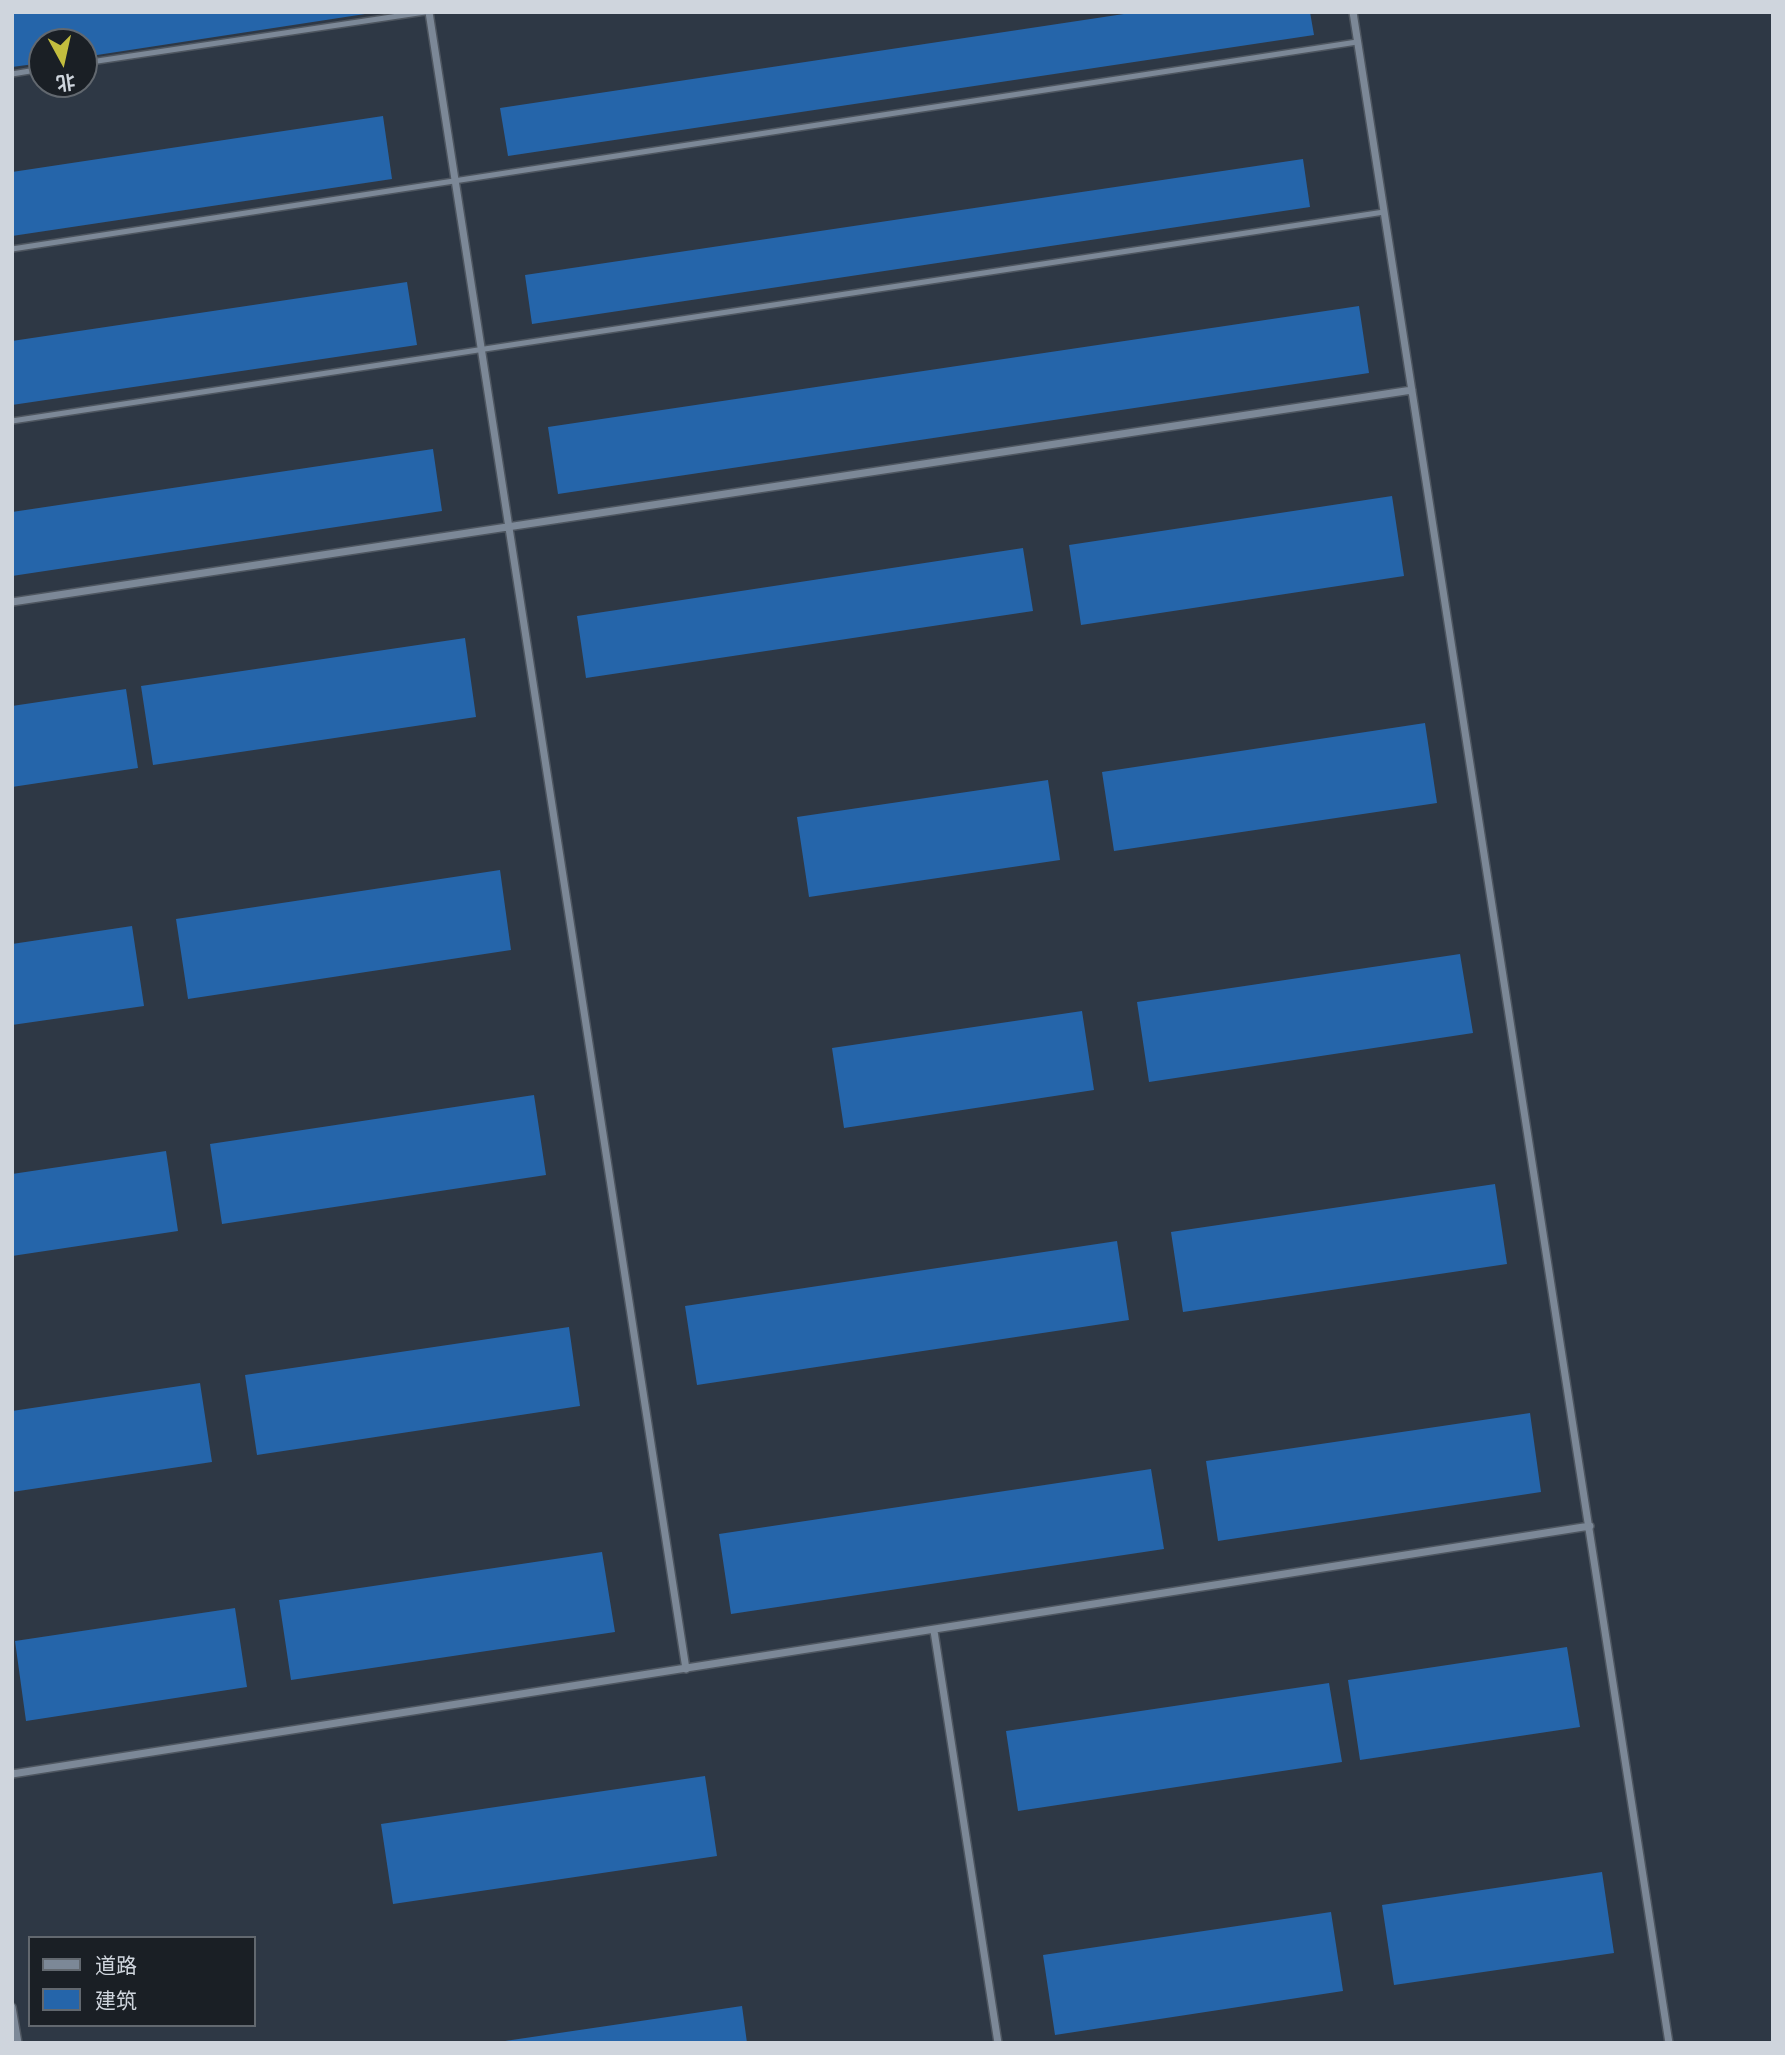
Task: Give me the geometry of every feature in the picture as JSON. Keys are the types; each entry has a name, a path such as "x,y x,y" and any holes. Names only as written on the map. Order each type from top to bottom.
{"street":[{"path":"427,12 482,349 686,1669"},
{"path":"1353,12 1669,2043"},
{"path":"12,603 1412,390"},
{"path":"12,1774 1590,1526"},
{"path":"934,1631 998,2043"},
{"path":"12,2007 18,2043"}],"lane":[{"path":"98,61 427,12"},
{"path":"12,249 1357,42"},
{"path":"12,421 1384,212"}],"building":[{"path":"12,12 365,12 98,55 98,28 28,28 28,65 12,67"},
{"path":"1137,12 1310,12 1314,35 508,156 500,108"},
{"path":"383,116 392,179 12,236 12,172"},
{"path":"1303,159 1310,207 532,324 525,275"},
{"path":"407,282 417,345 12,405 12,341"},
{"path":"1359,306 1369,373 558,494 548,427"},
{"path":"433,449 442,511 12,576 12,512"},
{"path":"1392,496 1404,576 1081,625 1069,545"},
{"path":"1023,548 1033,611 586,678 577,616"},
{"path":"465,638 476,717 153,765 141,686"},
{"path":"126,689 138,768 12,787 12,706"},
{"path":"1425,723 1437,803 1114,851 1102,772"},
{"path":"1048,780 1060,860 809,897 797,817"},
{"path":"500,870 511,950 188,999 176,919"},
{"path":"132,926 144,1006 12,1025 12,944"},
{"path":"1460,954 1473,1033 1149,1082 1137,1002"},
{"path":"1082,1011 1094,1090 844,1128 832,1048"},
{"path":"534,1095 546,1175 222,1224 210,1144"},
{"path":"166,1151 178,1231 12,1256 12,1174"},
{"path":"1495,1184 1507,1264 1183,1312 1171,1232"},
{"path":"1117,1241 1129,1320 697,1385 685,1306"},
{"path":"569,1327 580,1406 257,1455 245,1375"},
{"path":"200,1383 212,1462 12,1492 12,1411"},
{"path":"1530,1413 1541,1492 1218,1541 1206,1461"},
{"path":"1151,1469 1164,1549 731,1614 719,1534"},
{"path":"602,1552 615,1632 291,1680 279,1600"},
{"path":"235,1608 247,1687 26,1721 15,1641"},
{"path":"1567,1647 1580,1727 1360,1760 1348,1680"},
{"path":"1329,1683 1342,1762 1018,1811 1006,1731"},
{"path":"705,1776 717,1856 393,1904 381,1824"},
{"path":"1602,1872 1614,1953 1394,1985 1382,1905"},
{"path":"1331,1912 1343,1991 1055,2035 1043,1955"},
{"path":"742,2006 747,2043 505,2041"}]}
